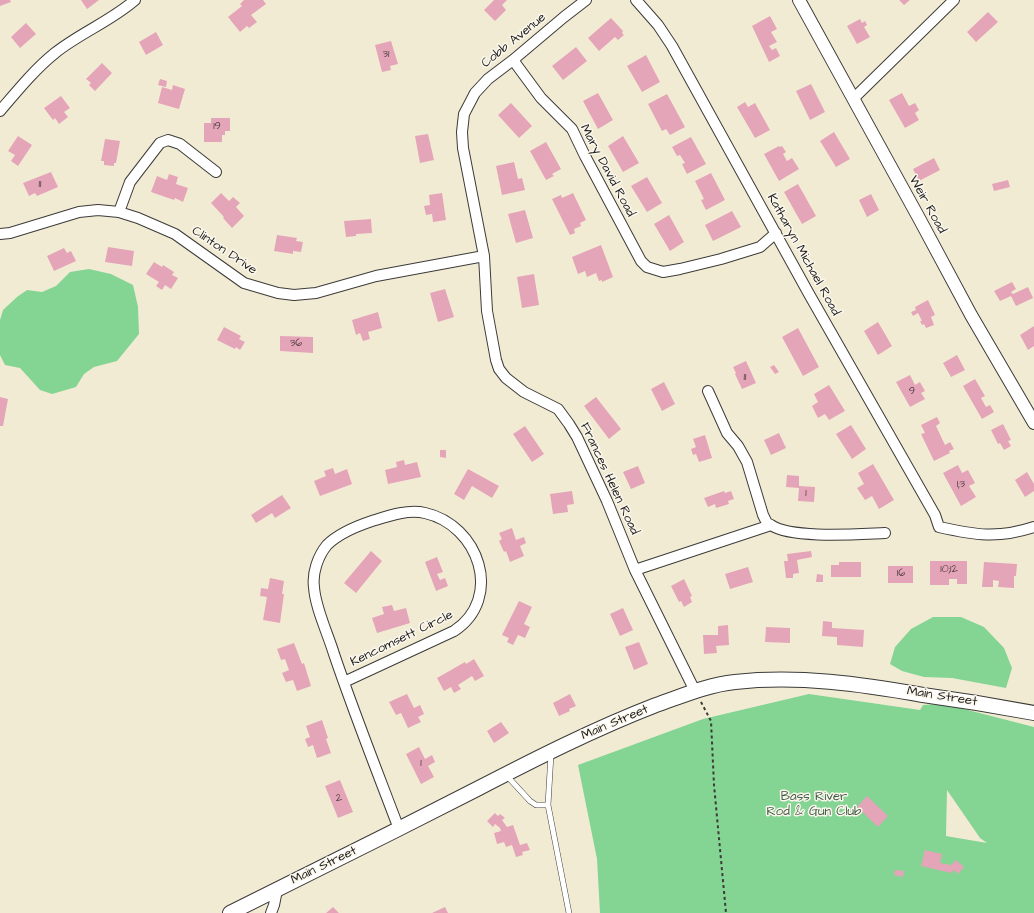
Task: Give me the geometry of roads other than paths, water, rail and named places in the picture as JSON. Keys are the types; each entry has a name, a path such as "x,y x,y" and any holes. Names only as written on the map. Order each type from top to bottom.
{"main road":[{"name":"Main Street","path":"230,913 399,830 506,774 614,721 695,691 732,682 794,679 830,681 887,688 1034,713"}],"street":[{"path":"0,111 22,86 55,53 122,11 135,0"},
{"name":"Cobb Avenue","path":"479,89 488,79 586,0"},
{"name":"Katharyn Michael Road","path":"636,0 658,25 672,46 935,514 939,527 981,535 1001,535 1034,527"},
{"name":"Weir Road","path":"799,0 971,315 1034,423"},
{"path":"853,99 954,0"},
{"name":"Mary David Road","path":"513,60 541,98 572,129 641,262 646,267 663,272 721,259 760,247 776,233"},
{"name":"Frances Helen Road","path":"479,89 475,93 464,114 462,138 484,256 487,311 499,369 506,378 524,392 558,410 577,437 607,501 635,570 695,691"},
{"path":"119,212 130,182 160,143 168,140 180,144 216,172"},
{"name":"Clinton Drive","path":"0,234 79,212 98,210 119,212 138,218 175,234 244,283 278,293 294,295 316,292 376,276 484,256"},
{"path":"708,391 727,434 738,446 747,462 763,515 767,523 776,528 791,532 885,534"},
{"name":"Kencomsett Circle","path":"344,682 454,631 462,626 473,612 478,603 481,583 478,564 467,541 459,531 449,523 436,516 424,513 398,514 354,528 334,539 322,552 315,571 315,594 344,682 399,830"},
{"path":"635,570 771,525"},
{"path":"270,913 274,905 277,890"}],"lane":[{"path":"552,751 548,805 568,913"},
{"path":"506,774 530,801 536,805 548,805"}],"park label":[{"name":"Bass River Rod & Gun Club","path":"814,804"}]}
